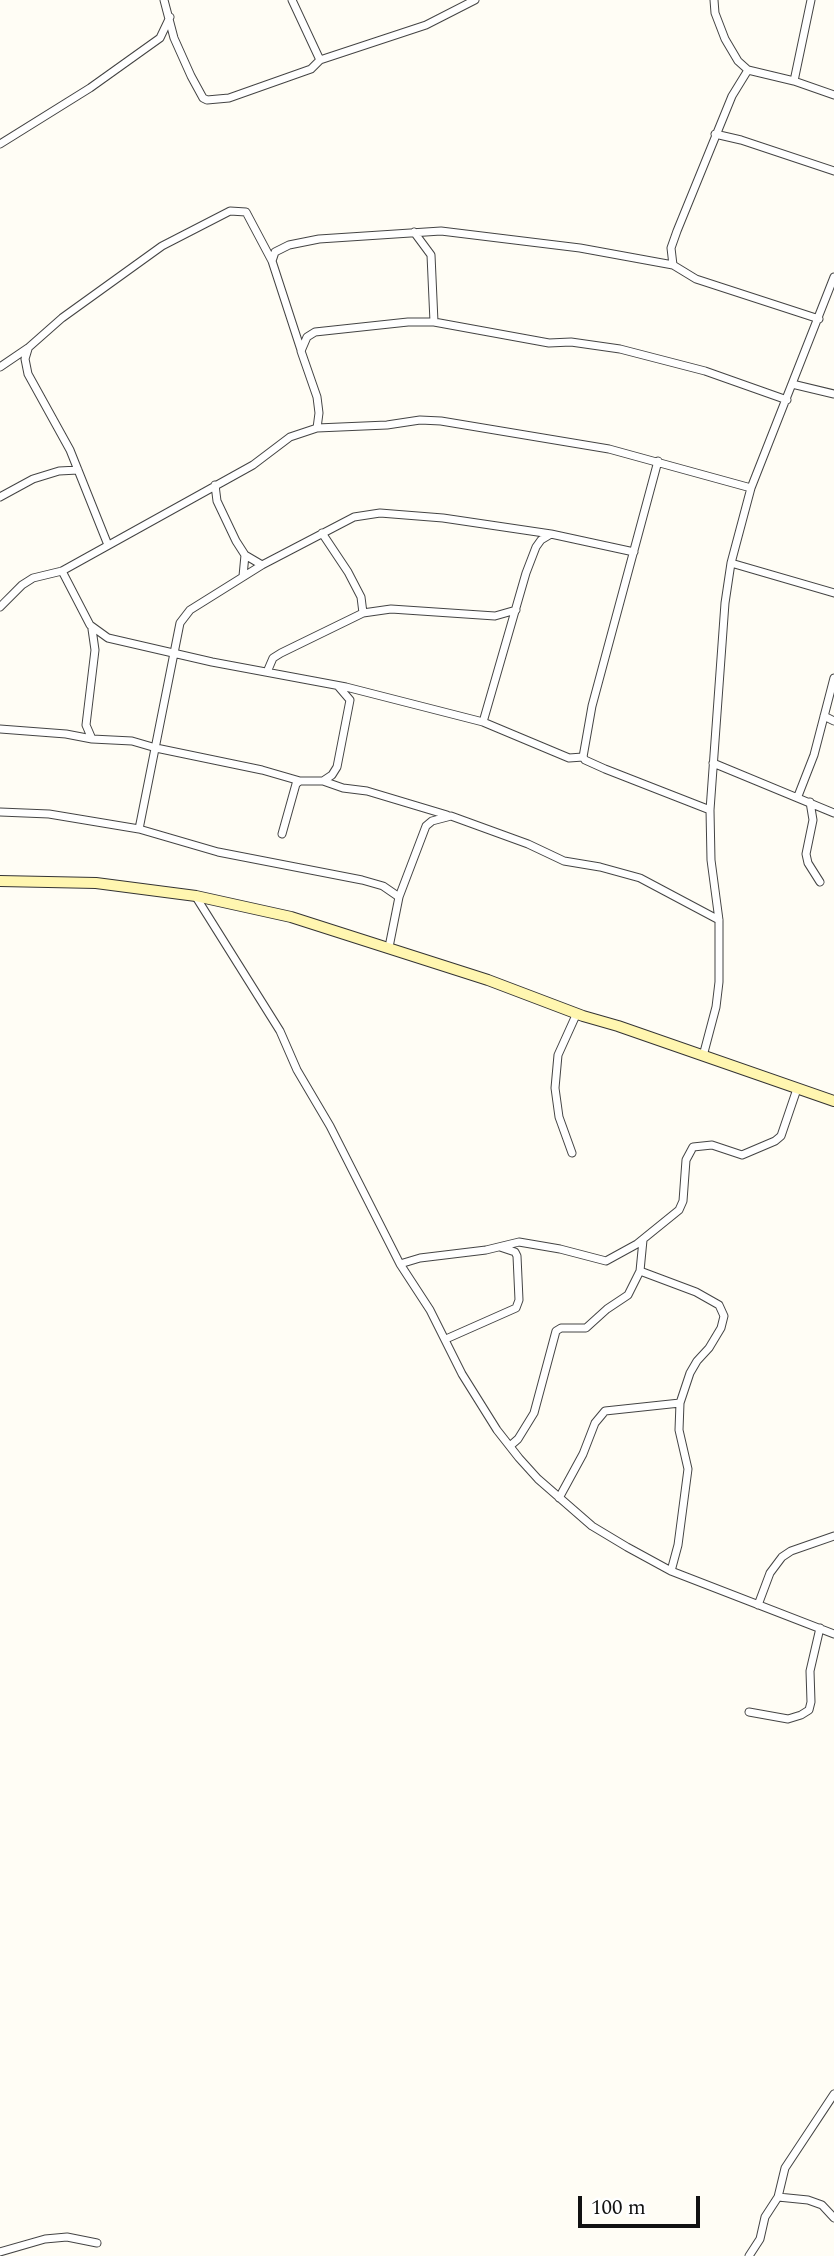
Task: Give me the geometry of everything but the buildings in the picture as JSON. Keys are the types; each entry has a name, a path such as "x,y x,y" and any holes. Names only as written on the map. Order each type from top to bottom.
{"main road":[{"path":"0,881 96,883 196,896 291,916 389,947 834,1101"}],"street":[{"path":"164,0 174,36 191,76 203,98 207,100 229,98 311,69 320,60 426,26 475,0"},
{"path":"292,0 320,60"},
{"path":"714,0 715,13 725,39 738,61 748,70 794,81 834,95"},
{"path":"794,81 811,0"},
{"path":"160,38 170,16"},
{"path":"0,144 90,88 160,38 174,36"},
{"path":"673,265 671,248 715,134 739,81 748,70"},
{"path":"715,134 741,139 834,171"},
{"path":"0,368 62,318 162,246 230,211 246,212 272,261 317,397 317,428"},
{"path":"272,261 275,252 289,245 319,239 441,231 580,248 673,265 695,279 819,318"},
{"path":"414,232 431,255 434,322"},
{"path":"704,1056 719,982 719,920 711,860 710,810 725,603 731,563 751,488 788,400 834,277"},
{"path":"301,351 307,337 315,332 408,322 434,322 549,343 571,342 620,349 705,371 788,400"},
{"path":"28,348 25,359 28,374 49,408 78,470 108,545"},
{"path":"792,384 834,394"},
{"path":"0,607 33,578 62,571 253,465 290,437 317,428 387,425 420,420 441,421 609,449 751,488"},
{"path":"583,757 592,706 658,461"},
{"path":"0,497 33,480 59,471 78,470"},
{"path":"215,485 217,501 245,555 262,565"},
{"path":"200,494 217,501"},
{"path":"139,829 173,653 184,615 262,565 355,517 380,513 443,518 551,534 634,552"},
{"path":"322,533 361,597 363,613"},
{"path":"483,722 536,547 551,534"},
{"path":"243,576 245,555"},
{"path":"731,563 834,593"},
{"path":"62,571 90,625 95,650 86,724 92,739"},
{"path":"267,672 274,658 281,653 363,613 391,609 495,616 516,610"},
{"path":"90,625 108,638 338,685 483,722 554,753 569,758 583,757 605,769 710,810"},
{"path":"95,650 108,638"},
{"path":"797,796 814,755 834,678"},
{"path":"323,780 332,775 337,767 349,710 350,701 338,685"},
{"path":"489,705 494,726"},
{"path":"824,716 834,721"},
{"path":"0,729 132,741 262,769 300,781 323,780 343,788 367,791 451,816 528,844 564,861 632,874 719,920"},
{"path":"713,762 834,813"},
{"path":"282,834 293,789 300,781"},
{"path":"810,802 813,820 806,854 808,863 820,882"},
{"path":"0,812 49,814 139,829 218,852 362,880 383,886 399,897"},
{"path":"389,947 399,897 426,827 432,821 451,816"},
{"path":"196,896 280,1031 297,1070 330,1125 401,1264 446,1339 462,1374 509,1446 538,1479 592,1527 671,1571 834,1634"},
{"path":"572,1153 559,1116 555,1088 558,1055 577,1013"},
{"path":"401,1264 420,1258 519,1242 606,1261 643,1240 679,1210 683,1201 686,1160 693,1147 712,1145 742,1155 775,1141 781,1136 797,1090"},
{"path":"509,1446 518,1439 534,1413 556,1331 561,1328 586,1328 607,1309 628,1296 640,1271 643,1240"},
{"path":"446,1339 516,1308 519,1300 517,1256 515,1252 498,1246"},
{"path":"640,1271 696,1292 719,1305 724,1316 721,1328 690,1373 680,1403 679,1430 688,1469 678,1545 671,1571"},
{"path":"559,1498 583,1454 595,1423 605,1411 680,1403"},
{"path":"758,1605 770,1573 782,1556 834,1536"},
{"path":"749,1712 788,1719 808,1710 811,1702 810,1671 820,1628"},
{"path":"749,2256 760,2239 765,2217 778,2197 785,2168 834,2094"},
{"path":"778,2197 808,2200 822,2205 834,2218"},
{"path":"0,2252 45,2239 67,2237 97,2242"}]}
